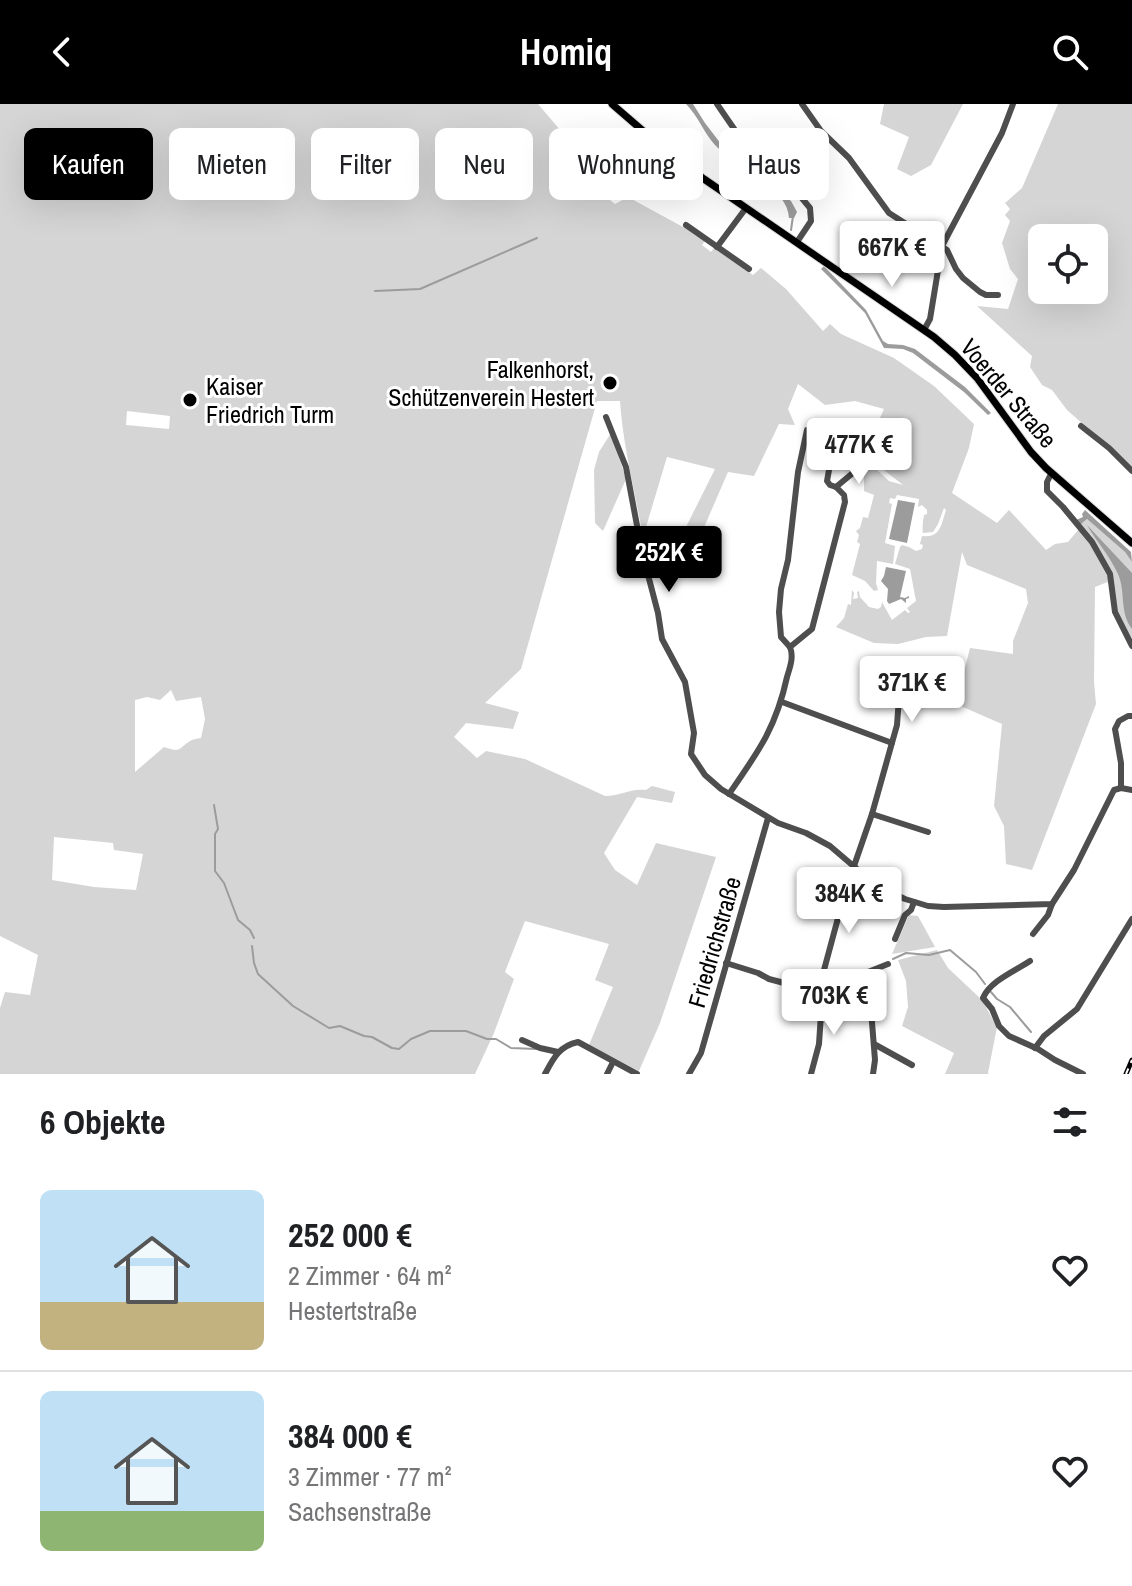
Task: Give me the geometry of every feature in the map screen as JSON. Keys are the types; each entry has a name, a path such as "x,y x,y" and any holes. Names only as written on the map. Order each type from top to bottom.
{"main road":[{"name":"Voerder Straße","path":"612,104 678,159 924,330 966,367 990,395 1048,481 1132,543"}],"street":[{"path":"717,104 739,136 777,168 810,208 811,221 797,242"},
{"path":"802,104 821,131 849,158 889,213 947,250 956,269 971,285 986,295 998,295"},
{"path":"924,330 930,319 942,246 995,148 1013,104"},
{"path":"717,247 746,208"},
{"path":"686,225 749,269"},
{"path":"606,417 626,467 662,639 685,682 694,733 691,754 705,775 768,818 830,846 888,891 914,902 944,907 1052,904"},
{"path":"1081,426 1132,471"},
{"path":"729,794 765,741 782,702 792,656 790,647 781,637 779,612 798,472 807,430"},
{"path":"836,487 860,467 870,446 883,431"},
{"path":"790,647 812,629 845,502 844,495 827,481 833,448"},
{"path":"1048,481 1047,491 1092,542 1110,574 1115,612 1132,646"},
{"path":"811,1074 819,1044 824,970 897,725 899,698"},
{"path":"782,702 892,743"},
{"path":"1121,788 1121,763 1115,729 1119,721 1130,716"},
{"path":"1033,934 1074,870 1114,790 1132,790"},
{"path":"872,814 928,832"},
{"name":"Friedrichstraße","path":"689,1074 701,1053 768,818"},
{"path":"895,939 914,902"},
{"path":"1035,1048 1044,1036 1077,1009 1132,919"},
{"path":"1030,961 990,987 983,998 1009,1036 1083,1074"},
{"path":"726,963 769,979 822,993"},
{"path":"822,984 888,964"},
{"path":"868,972 875,1060 873,1074"},
{"path":"522,1040 558,1052"},
{"path":"545,1074 558,1052 567,1044 578,1042 637,1074"},
{"path":"874,1044 912,1065"},
{"path":"607,1074 613,1062"}],"shaded area":[{"path":"0,104 538,104 558,128 549,128 549,200 610,200 615,204 634,200 685,226 705,241 702,245 711,252 714,248 753,275 761,268 786,289 823,331 830,324 841,334 894,358 934,386 974,424 969,448 952,493 997,523 1009,510 1046,550 1055,544 1068,542 1079,529 1098,553 1110,581 1095,587 1096,704 1032,870 1006,864 1004,826 994,806 1002,724 956,704 970,648 1013,654 1013,641 1028,603 1026,589 967,565 962,552 947,636 898,644 874,643 836,627 844,618 848,604 851,605 852,590 853,599 858,598 859,591 869,607 878,609 882,602 892,620 905,610 910,612 907,608 916,601 910,569 895,564 900,547 902,545 916,551 922,549 922,536 937,533 946,510 944,508 933,532 923,533 927,510 922,505 918,507 919,499 897,495 895,499 890,498 889,503 892,504 885,543 895,546 893,564 877,561 878,590 874,591 865,581 852,575 860,544 856,531 863,517 868,518 874,495 864,491 864,470 875,468 889,481 903,485 875,463 859,465 884,409 855,401 825,405 798,384 788,409 795,425 779,424 754,476 728,472 699,539 682,535 715,469 667,457 643,537 626,452 620,401 597,401 521,669 485,703 519,712 513,729 466,723 454,737 477,758 486,751 525,759 605,796 646,790 652,786 675,792 672,803 637,797 604,853 615,870 637,885 656,843 716,857 660,1023 639,1071 589,1045 613,987 595,980 609,944 525,921 505,972 514,979 475,1074 0,1074 0,1008 5,992 30,995 38,955 0,936","holes":["127,411 170,416 169,429 126,425","171,690 176,701 201,697 205,719 201,738 191,740 177,750 164,747 135,772 135,700 147,697 160,700","54,837 113,843 114,850 143,854 136,890 52,880"]},
{"path":"686,104 693,104 719,141 719,149 715,145"},
{"path":"884,104 963,104 931,165 911,176 897,169 909,137 880,124"},
{"path":"1058,104 1132,104 1132,467 1067,410 1052,390 1042,385 1030,367 1032,356 977,306 1008,309 1018,279 1010,269 1002,243 1010,221 1005,215 1010,209 1005,203 1022,188"},
{"path":"782,200 791,201 797,212 794,218 789,218"},
{"path":"824,266 866,310 883,341 915,349 965,387 991,413 988,415 964,392 913,353 884,348 865,313 821,269"},
{"path":"611,433 626,479 603,531 595,523 594,470 599,452"},
{"path":"898,500 915,503 907,543 889,539"},
{"path":"1085,510 1131,552 1132,562 1087,519 1080,525 1076,520 1083,517"},
{"path":"1087,519 1132,562 1132,641 1116,613 1112,578 1080,525"},
{"path":"1087,525 1132,573 1132,629 1125,616 1118,574"},
{"path":"886,567 906,571 900,597 909,596 906,603 901,599 889,604 887,601 888,589 881,581"},
{"path":"909,915 918,916 935,947 892,954"},
{"path":"937,950 948,968 982,1000 997,1027 989,1074 945,1074 954,1053 902,1026 908,1007 906,981 898,960"}],"waterway":[{"path":"791,230 793,216"},
{"path":"375,291 420,289 537,238"},
{"path":"214,805 218,829 215,834 215,871 224,883 238,920 254,938"},
{"path":"252,946 258,974 293,1006 329,1028 340,1026 399,1049 411,1039 430,1031 466,1031 496,1039 511,1048 536,1049"},
{"path":"893,959 906,953 929,955 950,950 985,984"},
{"path":"991,992 1010,1007 1031,1032"}],"railway":[{"path":"1126,1074 1132,1060"}],"place":[{"name":"Falkenhorst, Schützenverein Hestert","path":"610,383"},
{"name":"Kaiser Friedrich Turm","path":"190,400"}]}
